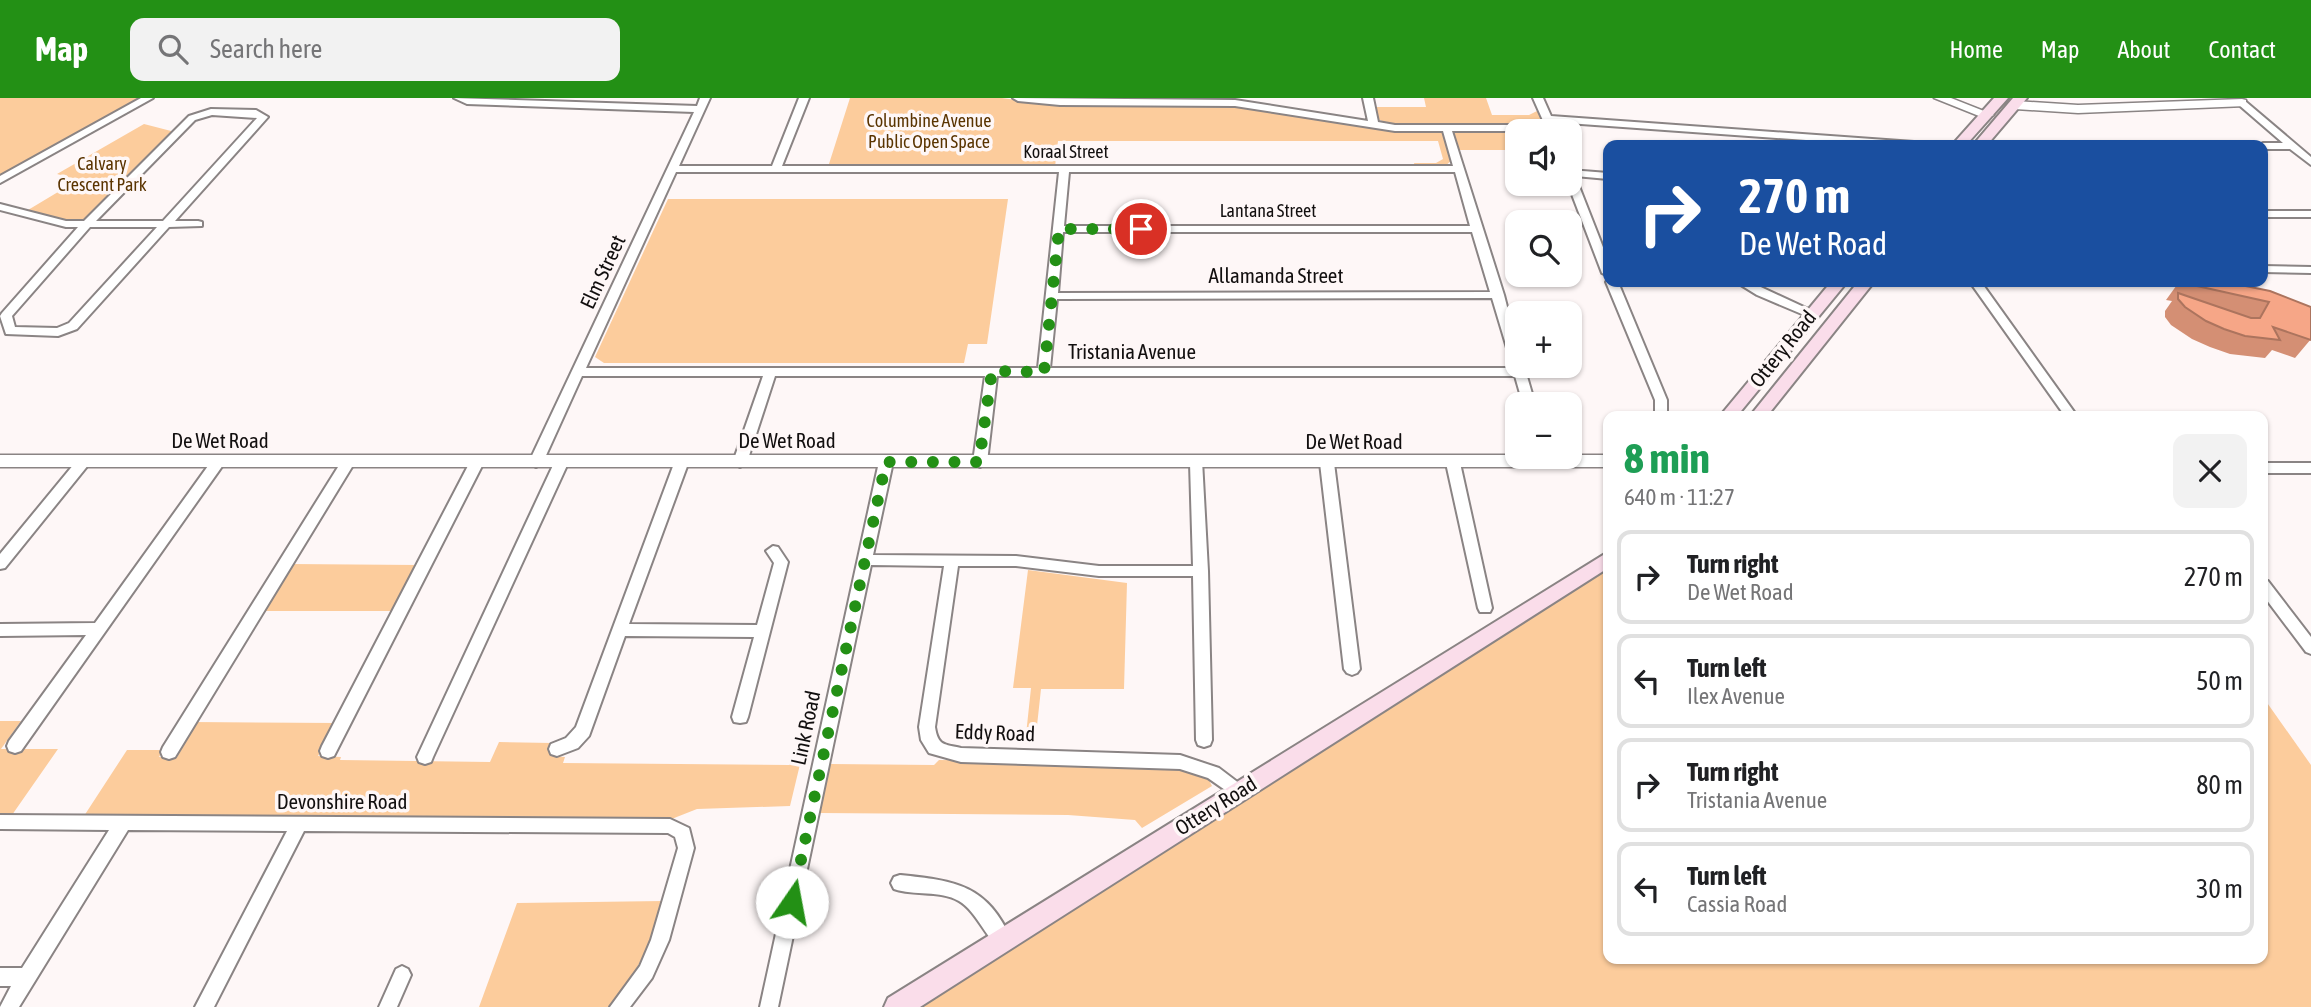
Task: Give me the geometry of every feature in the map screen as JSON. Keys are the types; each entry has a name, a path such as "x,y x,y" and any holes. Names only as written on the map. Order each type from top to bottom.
{"main road":[{"path":"1964,140 2001,98"},
{"path":"1984,140 2018,102"},
{"name":"Ottery Road","path":"1732,411 1835,287"},
{"name":"Ottery Road","path":"1762,411 1862,287"},
{"name":"Ottery Road","path":"1535,603 1603,548"},
{"name":"Ottery Road","path":"900,1004 1603,562"}],"street":[{"path":"0,180 148,98"},
{"path":"459,98 702,104"},
{"path":"775,169 804,98"},
{"path":"1018,98 1060,102 1235,103 1374,125 1447,129 1505,127"},
{"path":"1368,98 1374,125"},
{"path":"1538,98 1547,119"},
{"path":"1940,98 1988,115"},
{"path":"2036,98 2060,108"},
{"path":"2018,102 2060,108 2239,100 2311,162"},
{"name":"Elm Street","path":"536,462 702,104"},
{"path":"216,112 262,115 260,121 164,224 73,326 58,332 10,331 6,316 86,225 195,116 216,112"},
{"path":"1582,128 1818,140"},
{"path":"1447,129 1505,320"},
{"path":"2268,146 2292,146"},
{"name":"Koraal Street","path":"672,169 1460,169"},
{"path":"1044,372 1054,296 1064,169"},
{"path":"1582,175 1603,176"},
{"path":"1580,196 1603,246"},
{"path":"0,207 66,224 198,224"},
{"path":"2268,214 2311,214"},
{"name":"Lantana Street","path":"1059,229 1478,229"},
{"path":"2268,270 2310,271"},
{"path":"1614,287 1661,400 1661,411"},
{"path":"1751,287 1813,314"},
{"path":"1979,287 2067,411"},
{"name":"Allamanda Street","path":"1054,296 1498,295"},
{"name":"Tristania Avenue","path":"578,372 1044,372 1505,367"},
{"path":"979,462 992,371"},
{"path":"740,461 770,372"},
{"name":"De Wet Road","path":"0,461 1505,463"},
{"path":"0,564 84,461"},
{"path":"15,746 218,461"},
{"path":"425,757 562,461"},
{"path":"557,749 572,743 583,731 682,461"},
{"name":"De Wet Road","path":"1582,462 1603,461"},
{"path":"169,752 348,462"},
{"path":"328,751 477,462"},
{"name":"Link Road","path":"770,1006 886,462"},
{"path":"1197,463 1204,740"},
{"path":"1326,463 1352,670"},
{"path":"1453,463 1485,608"},
{"name":"De Wet Road","path":"1582,464 1603,466"},
{"path":"2268,468 2306,468 2311,480"},
{"path":"740,718 781,562 773,551"},
{"path":"865,560 1016,561 1100,571 1201,571"},
{"name":"Eddy Road","path":"952,561 927,727 929,740 935,748 961,755 1180,762 1213,773 1238,792"},
{"path":"2268,592 2311,648"},
{"path":"0,630 99,629"},
{"path":"621,630 763,631"},
{"name":"Devonshire Road","path":"0,822 662,825 683,833 686,848 660,940 646,972 619,1007"},
{"path":"8,1007 123,823"},
{"path":"204,1007 299,824"},
{"path":"900,883 958,890 980,904 1003,941"},
{"path":"388,1007 402,975"},
{"path":"0,977 26,977"}],"green space":[{"path":"0,98 145,98 0,179"},
{"name":"Columbine Avenue Public Open Space","path":"850,98 1002,98 1032,102 1235,105 1439,131 1444,133 1452,160 1444,167 1415,167 1414,163 1436,163 1443,159 1438,141 1058,141 1055,167 828,167"},
{"path":"1424,98 1486,98 1492,115 1529,115 1539,110 1542,119 1505,119 1505,126 1405,125 1377,118 1374,107 1426,107"},
{"name":"Calvary Crescent Park","path":"144,124 175,132 88,219 73,222 28,210 78,180 57,174"},
{"path":"1460,130 1505,131 1505,150 1458,150 1453,134"},
{"path":"668,199 1008,199 987,344 968,344 964,363 604,363 595,357"},
{"path":"290,564 418,565 394,611 261,611"},
{"path":"1028,570 1127,583 1124,689 1041,689 1035,744 1025,744 1031,688 1013,688"},
{"path":"1603,570 1603,964 2268,964 2268,704 2311,765 2311,1007 922,1007"},
{"path":"0,721 21,721 1,749 58,749 12,815 0,815"},
{"path":"192,722 336,723 318,756 341,757 340,760 490,762 499,742 552,743 550,756 565,757 563,763 789,765 802,756 790,806 697,809 664,822 84,816 127,750 163,750 159,757 177,757 187,740 181,740"},
{"path":"939,760 1082,762 1178,769 1201,775 1209,780 1212,786 1142,828 1135,820 1068,815 820,813 830,764 934,765"},
{"path":"663,901 636,970 608,1007 479,1007 517,903"}],"building":[{"path":"2202,287 2250,287 2270,291 2311,307 2311,340 2273,327 2280,340 2245,336 2224,329 2185,307 2178,299 2178,293 2251,318 2260,318 2269,302"}],"route":[{"path":"792,902 886,462 979,462 992,371 1044,372 1059,229 1141,229"}]}
